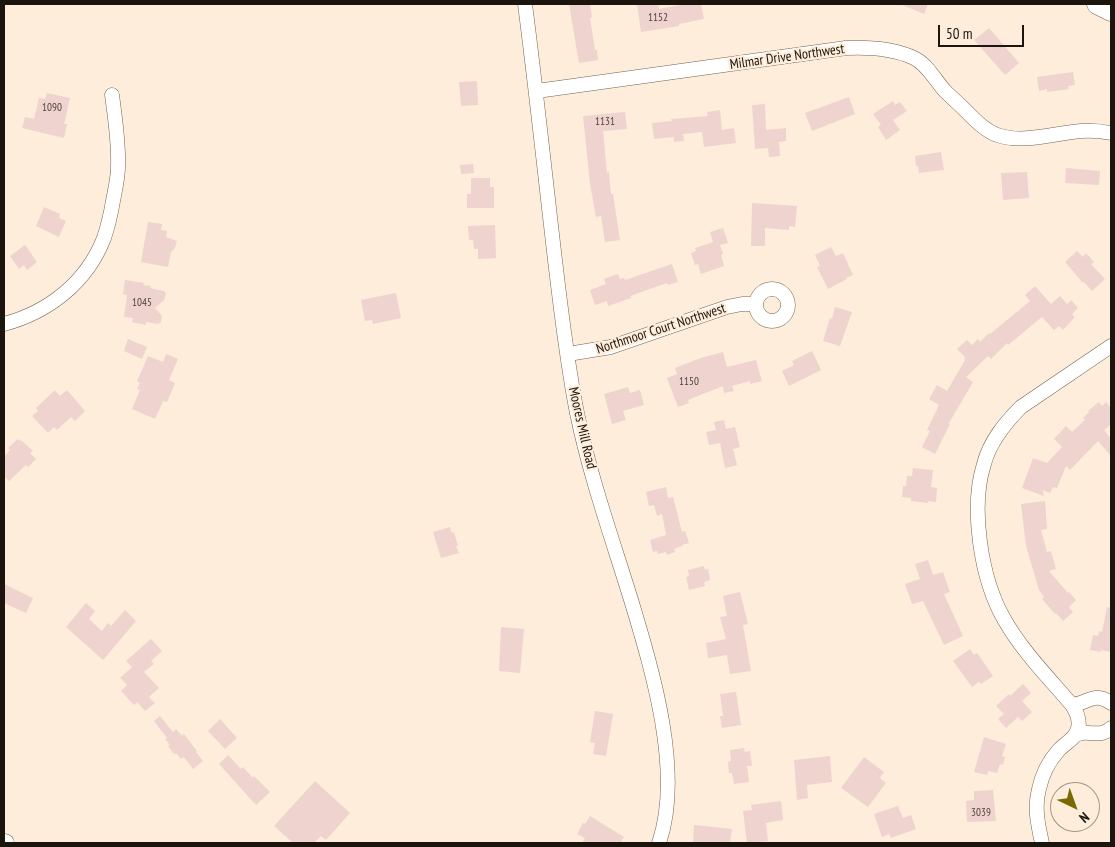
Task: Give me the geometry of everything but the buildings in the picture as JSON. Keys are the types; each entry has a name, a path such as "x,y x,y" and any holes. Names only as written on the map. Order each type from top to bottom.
{"highway":[{"path":"1097,4 1111,10"}],"street":[{"name":"Moores Mill Road","path":"525,4 537,91 552,234 577,412 658,700 669,790 665,822 659,843"},
{"name":"Milmar Drive Northwest","path":"537,91 846,48 890,50 919,61 944,90 978,123 992,132 1006,137 1021,138 1081,130 1111,133"},
{"path":"4,324 43,309 63,294 80,278 94,258 104,238 110,220 117,184 118,167 117,136 112,95"},
{"name":"Northmoor Court Northwest","path":"568,354 611,348 727,307 755,304"},
{"path":"1042,843 1036,811 1039,789 1046,769 1058,751 1075,735 1079,726 1079,719 1072,705 1017,640 1003,618 992,592 983,560 977,514 978,490 989,449 1009,420 1022,408 1111,346"},
{"path":"1072,705 1101,697 1111,703"},
{"path":"1075,735 1085,732 1097,734 1106,732 1111,728"}]}
